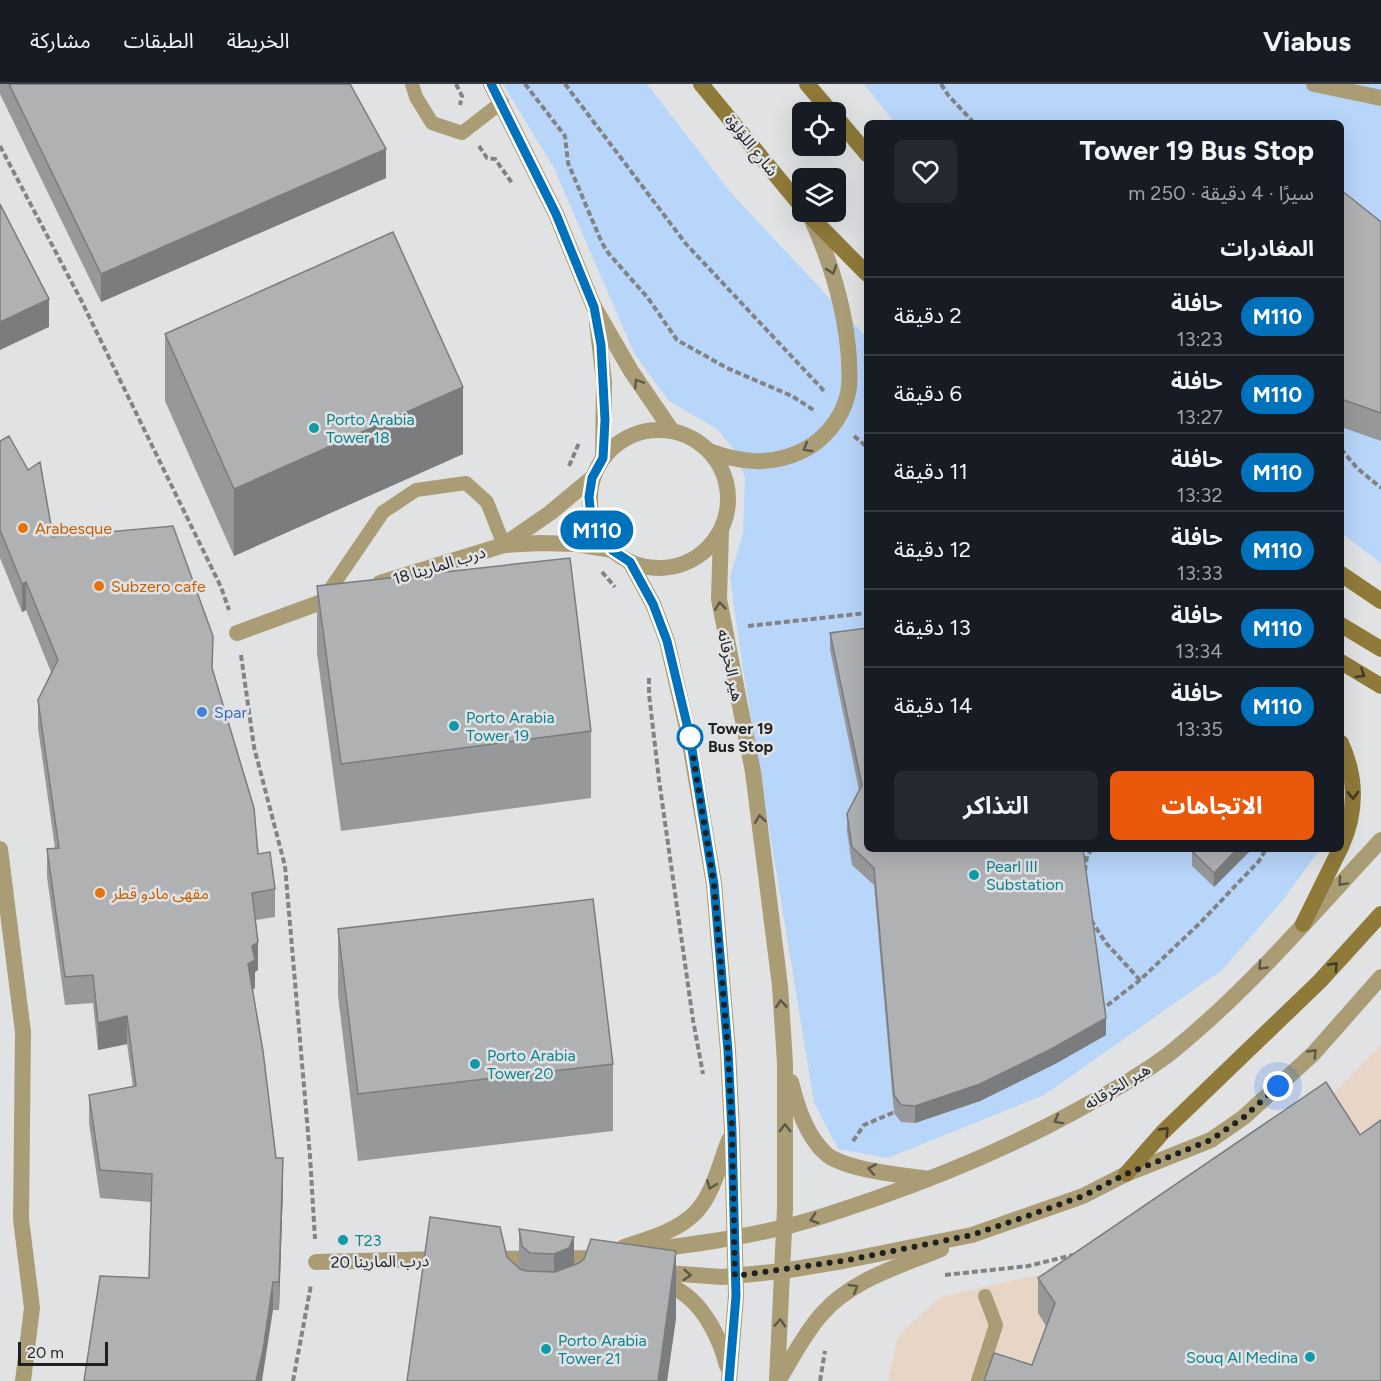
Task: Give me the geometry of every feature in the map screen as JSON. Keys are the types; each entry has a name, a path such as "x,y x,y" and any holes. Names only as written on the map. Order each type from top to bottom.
{"main road":[{"name":"شارع اللؤلؤة","path":"701,84 792,195"},
{"path":"807,84 822,102"},
{"path":"846,129 864,150"},
{"name":"شارع اللؤلؤة","path":"816,222 863,268"},
{"path":"1344,576 1381,602"},
{"path":"1357,586 1381,595"},
{"path":"1344,627 1381,649"},
{"path":"1344,664 1381,686"},
{"path":"1344,750 1349,761 1353,806 1344,835"},
{"path":"1303,924 1338,852"},
{"path":"1126,1174 1163,1132 1320,981 1381,914"}],"street":[{"path":"491,84 556,214 594,307 631,371 672,431"},
{"path":"1314,84 1381,98"},
{"path":"709,451 748,462 777,460 805,450 821,439 838,417 848,396 848,346 843,312 828,258 811,222"},
{"path":"594,307 601,345 604,382 603,458"},
{"path":"653,431 672,431 692,438 709,451 721,468 727,489 727,511 721,531 705,552 682,565 655,568 630,562 612,550 599,534 591,516 589,497 592,478 603,458 617,444 634,435 653,431"},
{"name":"درب المارينا 18","path":"504,545 550,513 592,478"},
{"name":"هير الخرقانه","path":"721,531 719,599 753,772 777,964 785,1063 784,1227 778,1381"},
{"name":"درب المارينا 18","path":"237,633 322,601 504,545 576,544 612,550"},
{"path":"630,562 653,604 667,641 690,737 714,884 728,1051 732,1131 735,1320 729,1378"},
{"name":"هير الخرقانه","path":"734,1238 814,1220 929,1180 1045,1127 1127,1082 1173,1050 1234,995 1381,840"},
{"path":"0,849 23,1032 21,1219 32,1308 23,1381"},
{"path":"778,1381 820,1315 853,1288 972,1235 1083,1196 1126,1174 1211,1140 1244,1117 1313,1054 1381,977"},
{"path":"785,1063 800,1111 809,1131 826,1154 841,1163 929,1180"},
{"path":"588,1263 682,1224 696,1212 707,1197 732,1131"},
{"path":"729,1378 717,1336 697,1307 688,1297 644,1271 702,1276 735,1276 783,1271 972,1235"},
{"name":"درب المارينا 20","path":"588,1263 734,1238"},
{"name":"درب المارينا 20","path":"316,1262 462,1259 504,1263 588,1263 621,1266"}],"lane":[{"path":"412,84 432,123 462,133 502,102"},
{"path":"322,601 383,512 416,490 466,483 487,502 504,545"},
{"path":"978,1381 996,1325 985,1296"}],"path":[{"path":"456,84 462,96 458,113 487,158 495,159 514,187"},
{"path":"525,84 565,136 568,163 602,243 648,298 677,340 727,368 838,417"},
{"path":"565,84 686,244 864,444"},
{"path":"941,84 971,120"},
{"path":"0,146 81,300 198,539 221,587 237,633 254,747 285,866 310,1156 316,1262 293,1381"},
{"path":"566,473 579,441"},
{"path":"1344,452 1357,468 1381,488"},
{"path":"594,564 617,589"},
{"path":"723,628 864,613"},
{"path":"649,671 649,694 659,780 693,1020 704,1080"},
{"path":"1085,876 1087,856 1090,852"},
{"path":"1099,1012 1140,980 1200,923 1259,861 1264,852"},
{"path":"1087,915 1106,943 1140,980"},
{"path":"850,1146 864,1125 905,1108"}],"shaded area":[{"path":"503,84 647,84 731,193 864,335 864,852 1318,852 1283,900 1222,970 1044,1095 888,1158 838,1149 814,1102 730,577 743,533 745,478 736,452 717,429 669,401 635,355 554,168"},
{"path":"864,84 1381,84 1381,563 1344,535 1344,120 893,120"},
{"path":"1381,1045 1381,1381 888,1381 898,1336 940,1297 1055,1271 1245,1185"}],"building":[{"path":"9,84 350,84 386,149 101,274"},
{"path":"1344,192 1381,222 1381,413 1344,400"},
{"path":"0,204 49,299 0,322"},
{"path":"393,232 463,387 234,489 165,334"},
{"path":"9,436 28,470 40,462 53,537 173,526 213,636 212,668 254,808 258,854 270,852 275,889 252,893 258,942 252,946 255,960 248,964 263,1051 276,1158 283,1158 279,1282 273,1282 256,1381 84,1381 100,1276 149,1278 152,1174 100,1170 89,1095 136,1086 127,1016 98,1023 93,975 65,977 47,849 59,848 38,700 58,660 26,582 22,584 0,530 0,441"},
{"name":"Porto Arabia Tower 19","path":"570,558 591,731 341,764 317,586"},
{"name":"Pearl III Substation","path":"864,628 864,852 1083,852 1106,1018 1055,1047 980,1084 915,1106 901,1105 894,1095 874,868 852,847 847,814 862,785 830,633"},
{"path":"1193,852 1234,852 1214,873"},
{"path":"593,899 613,1064 358,1094 338,929"},
{"path":"1326,1082 1360,1135 1381,1120 1381,1381 984,1381 994,1353 1032,1365 1055,1303 1038,1278"},
{"path":"430,1217 500,1227 507,1257 520,1269 526,1271 555,1272 579,1263 584,1259 591,1239 676,1251 658,1381 407,1381"},
{"path":"519,1229 574,1237 569,1248 554,1254 530,1253 522,1246"}],"bus line":[{"name":"M110","path":"491,84 556,214 594,307 601,345 605,420 603,458 592,478 589,497 591,516 599,534 612,550 630,562 653,604 667,641 690,737 714,884 728,1051 736,1296 729,1381"}],"place":[{"name":"Porto Arabia Tower 18","path":"314,428"},
{"name":"Arabesque","path":"23,528"},
{"name":"Subzero cafe","path":"99,586"},
{"name":"Spar","path":"202,712"},
{"name":"Porto Arabia Tower 19","path":"454,726"},
{"name":"Tower 19 Bus Stop","path":"690,737"},
{"name":"Pearl III Substation","path":"974,875"},
{"name":"مقهى مادو قطر","path":"100,893"},
{"name":"Porto Arabia Tower 20","path":"475,1064"},
{"name":"T23","path":"343,1240"},
{"name":"Porto Arabia Tower 21","path":"546,1349"},
{"name":"Souq Al Medina","path":"1310,1357"}],"route":[{"path":"690,737 714,884 728,1051 735,1276 783,1271 908,1248 972,1235 1019,1219 1083,1196 1126,1174 1211,1140 1244,1117 1278,1086"}]}
